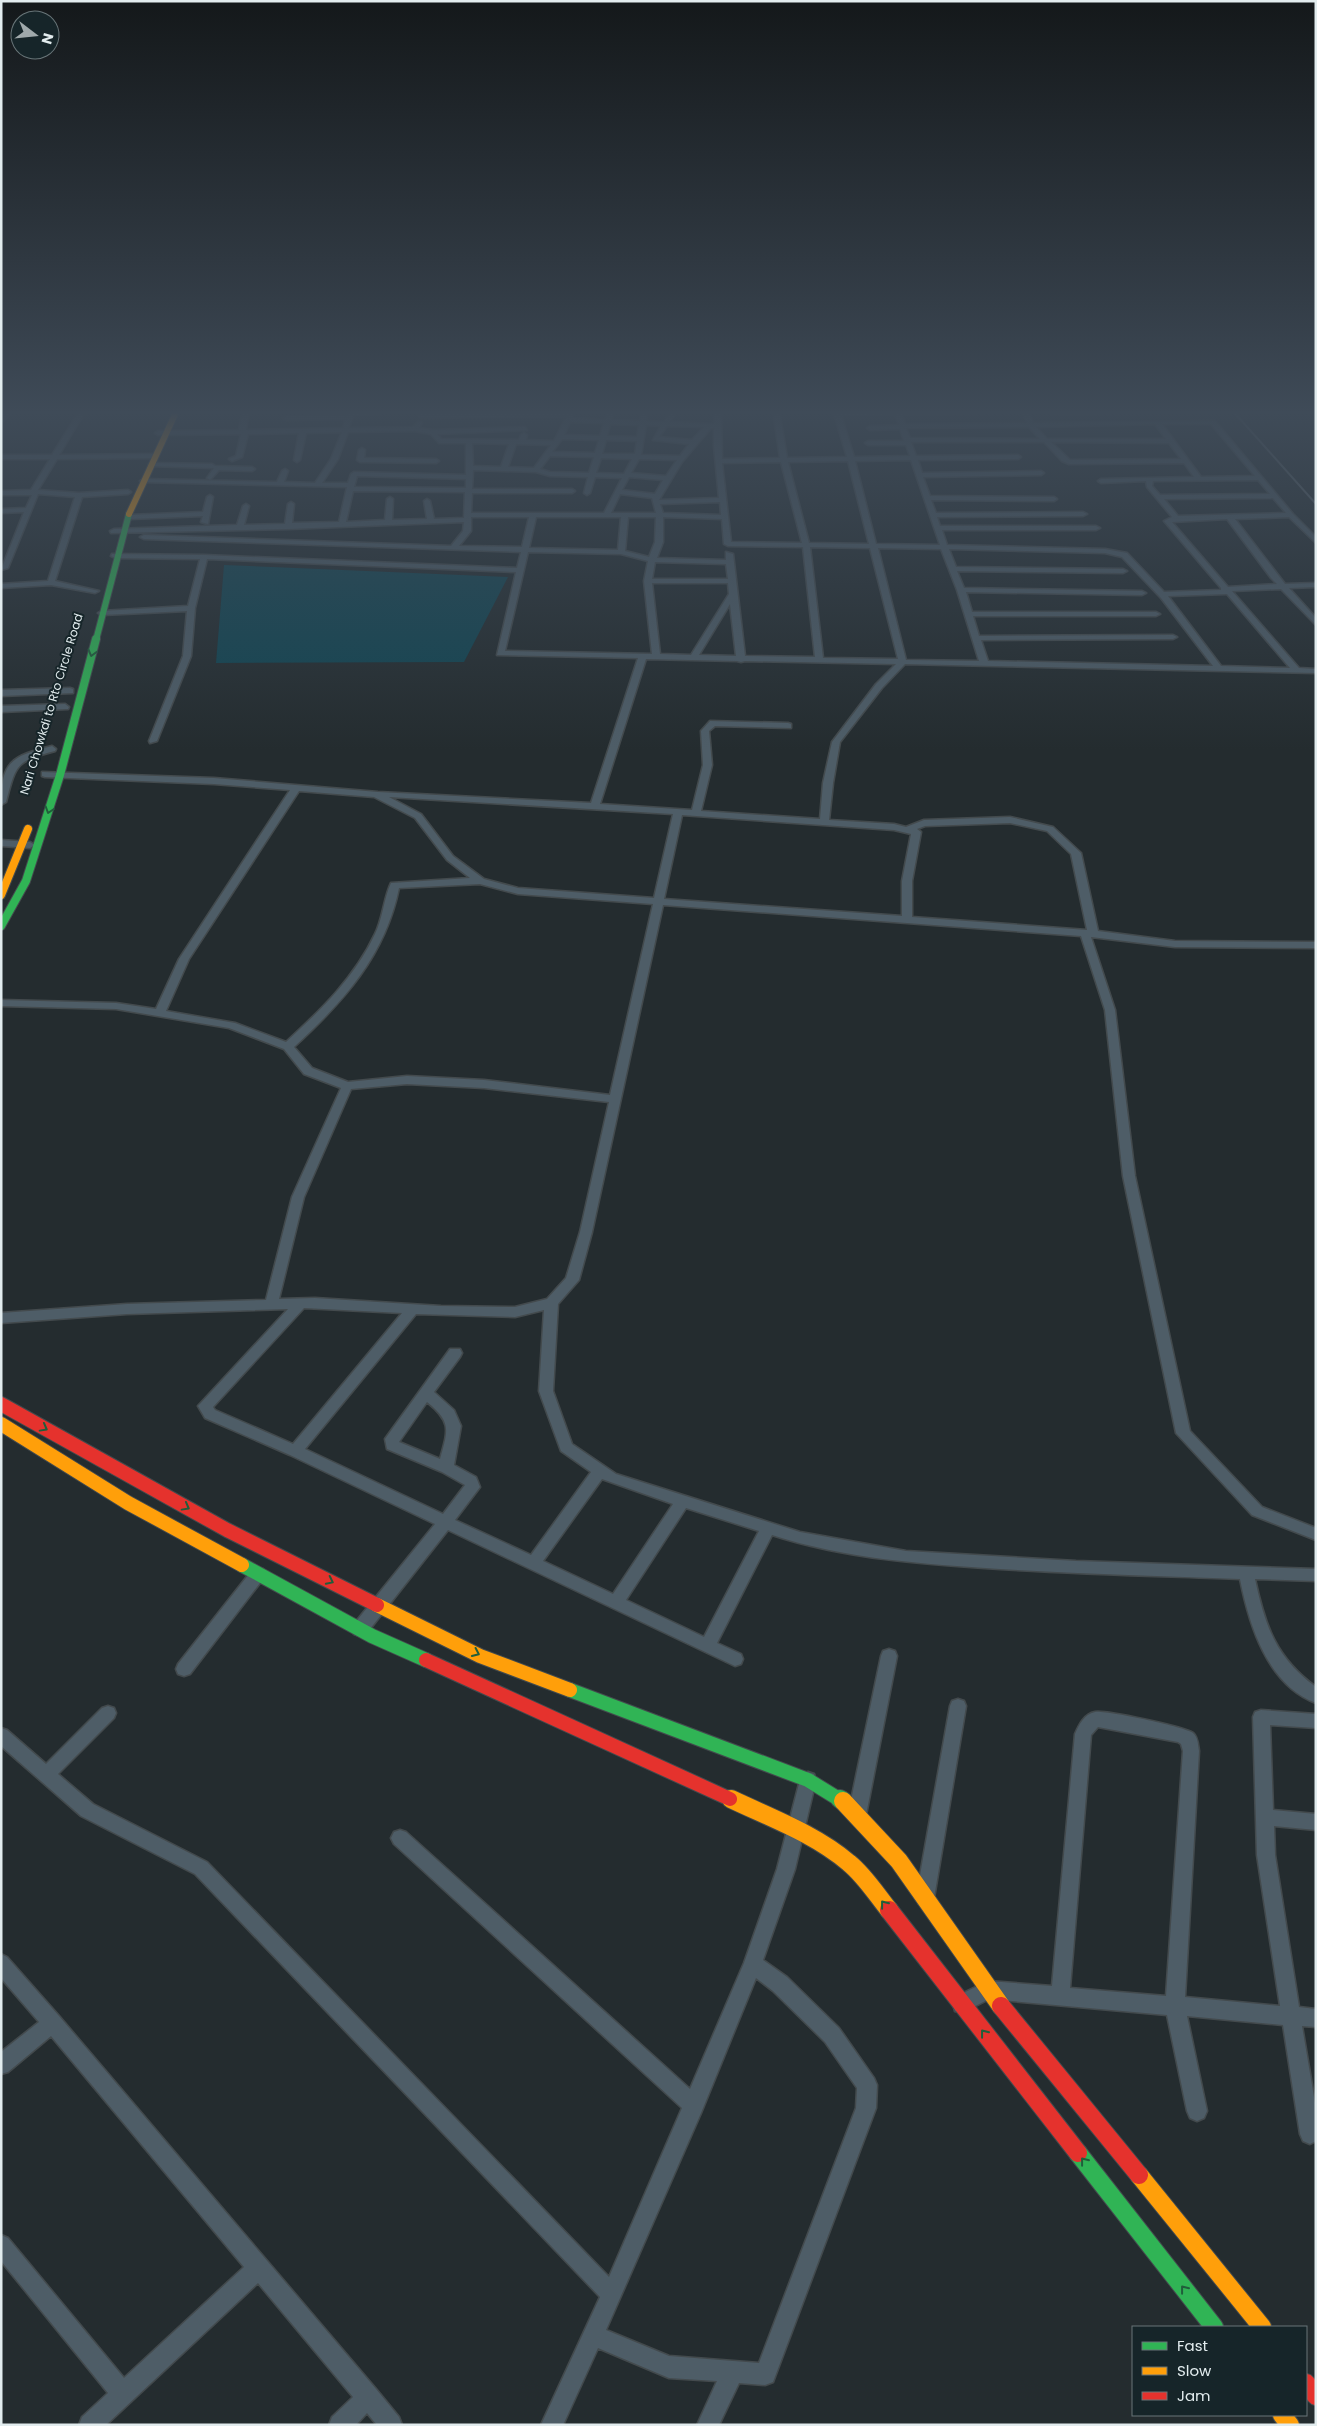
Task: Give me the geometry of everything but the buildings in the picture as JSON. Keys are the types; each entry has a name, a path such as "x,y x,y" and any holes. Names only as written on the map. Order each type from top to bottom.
{"main road":[{"name":"Nari Chowkdi to Rto Circle Road","path":"64,711 93,614 98,582 121,523"},
{"path":"1,926 26,881 60,775 102,613 113,578 119,531 125,523"},
{"name":"Nari Chowkdi to Rto Circle Road","path":"43,779 54,745"},
{"name":"Nari Chowkdi to Rto Circle Road","path":"1,895 32,816"},
{"path":"1,1404 227,1530 480,1656 808,1780 841,1798 899,1861 988,1990 1261,2326"},
{"path":"1,1424 91,1482 360,1629 795,1829 852,1866 1213,2326"},
{"path":"91,1482 110,1465"},
{"path":"1307,2384 1316,2396"}],"street":[{"path":"2,570 22,523"},
{"path":"51,583 70,523"},
{"path":"204,528 205,523"},
{"path":"240,528 241,523"},
{"path":"119,531 383,523"},
{"path":"453,548 467,531 468,523"},
{"path":"531,523 500,653 643,655 741,660 984,663 1316,671"},
{"path":"621,552 624,523"},
{"path":"656,656 648,581 652,560 659,542 660,523"},
{"path":"726,523 741,660"},
{"path":"800,523 806,545 818,661"},
{"path":"868,523 903,662"},
{"path":"936,523 961,590 984,663"},
{"path":"1168,523 1296,670"},
{"path":"1235,523 1283,586 1316,623"},
{"path":"1299,523 1316,542"},
{"path":"938,528 1096,528"},
{"path":"144,537 525,551 621,552 652,560 730,562"},
{"path":"728,544 1112,551 1124,555 1163,594 1219,668"},
{"path":"115,556 204,557 520,570"},
{"path":"153,741 187,656 191,608 204,557"},
{"path":"953,569 1123,571"},
{"path":"648,581 732,581"},
{"path":"1,586 98,582"},
{"path":"1163,594 1316,585"},
{"path":"961,590 1142,593"},
{"path":"693,658 733,594"},
{"path":"102,613 191,608"},
{"path":"968,614 1156,614"},
{"path":"976,638 1173,637"},
{"path":"595,806 643,655"},
{"path":"824,823 828,783 836,742 879,686 903,662"},
{"path":"1,693 70,691"},
{"path":"1,709 64,711"},
{"path":"695,814 708,771 709,754 705,732 709,725 713,723 788,726"},
{"path":"1,802 11,766 15,761 54,745"},
{"path":"43,779 60,775 297,787 376,794 595,806 907,830 916,832 907,881 907,919"},
{"path":"159,1014 184,959 297,787"},
{"path":"376,794 418,816 450,858 480,881"},
{"path":"1,1318 126,1309 300,1304 515,1312 551,1303 572,1280 586,1232 678,813"},
{"path":"907,830 924,823 1010,820 1050,829 1076,852 1089,933 1110,1010 1129,1176 1183,1433 1257,1511 1316,1534"},
{"path":"1,843 37,846"},
{"path":"288,1047 327,1011 362,966 384,927 395,885 480,881 518,891 1089,933 1175,944 1316,945"},
{"path":"1,1003 116,1006 231,1025 288,1047 308,1071 347,1086 407,1080 484,1084 616,1099"},
{"path":"271,1305 298,1197 347,1086"},
{"path":"551,1303 546,1391 566,1447 611,1478 800,1538 906,1557 1076,1567 1316,1575"},
{"path":"300,1304 204,1406 210,1414 295,1451 735,1659"},
{"path":"295,1451 412,1309"},
{"path":"360,1629 473,1488 471,1481 392,1444 392,1439 455,1353"},
{"path":"425,1393 448,1412 453,1420 456,1432 446,1468"},
{"path":"533,1564 600,1471"},
{"path":"616,1603 683,1501"},
{"path":"707,1646 768,1528"},
{"path":"1246,1573 1258,1628 1268,1647 1283,1670 1316,1696"},
{"path":"184,1669 258,1574"},
{"path":"857,1815 889,1656"},
{"path":"925,1898 958,1706"},
{"path":"46,1774 108,1713"},
{"path":"1310,2134 1266,1854 1261,1717 1316,1721"},
{"path":"1060,1996 1083,1734 1089,1724 1096,1719 1180,1735 1189,1740 1192,1752 1175,2006 1198,2111"},
{"path":"1,1735 87,1810 201,1868 612,2294"},
{"path":"552,2425 612,2294 694,2106 753,1964 786,1869 808,1780"},
{"path":"1265,1817 1316,1822"},
{"path":"400,1838 694,2106"},
{"path":"1,1963 391,2425"},
{"path":"593,2335 669,2367 766,2374 866,2108 867,2085 832,2035 780,1984 753,1964"},
{"path":"962,2004 988,1990 1316,2018"},
{"path":"1,2065 52,2023"},
{"path":"1,2245 123,2394"},
{"path":"90,2425 259,2268"},
{"path":"708,2425 733,2372"},
{"path":"340,2425 368,2397"}],"shaded area":[{"path":"224,565 508,577 464,662 216,663"}],"traffic: fast":[{"path":"1,926 26,881 60,775 127,523"},
{"path":"242,1565 372,1636 426,1660"},
{"path":"570,1690 808,1780 843,1801"},
{"path":"1078,2153 1213,2326"}],"traffic: slow":[{"path":"1,895 28,829"},
{"path":"1,1424 128,1503 242,1565"},
{"path":"377,1605 480,1656 570,1690"},
{"path":"730,1799 802,1833 843,1858 862,1876 889,1910"},
{"path":"843,1801 899,1861 1001,2006"},
{"path":"1139,2175 1261,2326"},
{"path":"1283,2416 1290,2425"}],"traffic: jam":[{"path":"1,1404 227,1530 377,1605"},
{"path":"426,1660 730,1799"},
{"path":"889,1910 1078,2153"},
{"path":"1001,2006 1139,2175"},
{"path":"1307,2384 1316,2396"}]}
